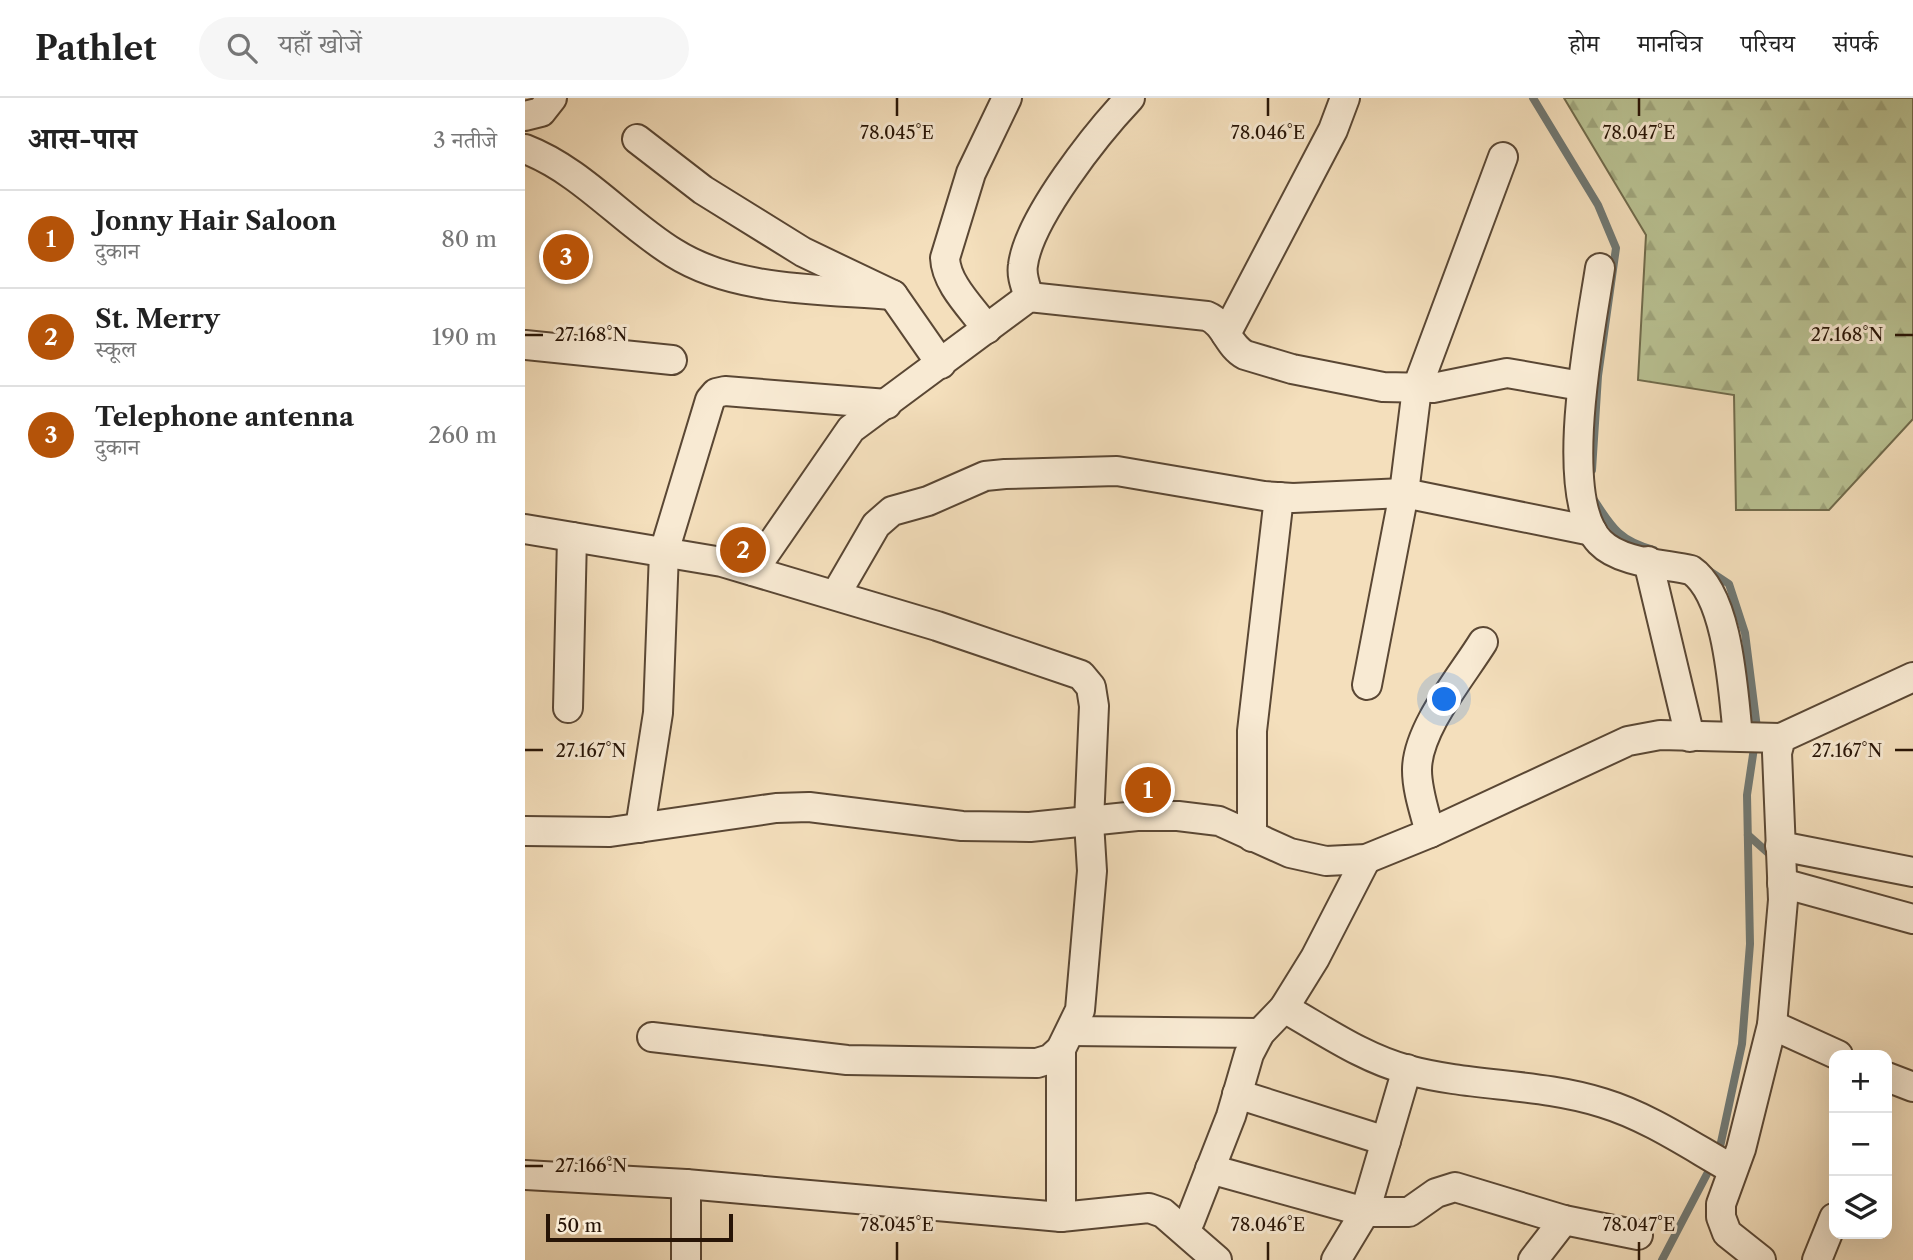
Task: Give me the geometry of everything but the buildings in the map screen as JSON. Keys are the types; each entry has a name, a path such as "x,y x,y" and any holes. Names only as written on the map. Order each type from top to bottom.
{"street":[{"path":"525,116 541,112 551,98"},
{"path":"987,329 951,280 945,269 945,258 971,173 1007,98"},
{"path":"1029,297 1022,270 1033,233 1069,174 1130,98"},
{"path":"1226,334 1333,130 1345,98"},
{"path":"637,139 703,190 803,252 893,295 941,363"},
{"path":"528,157 564,168 667,249 716,271 756,282 893,295"},
{"path":"1367,685 1404,494 1417,388 1503,157"},
{"path":"1601,268 1581,386 1579,489 1592,531 1610,550 1691,570 1702,577 1719,618 1729,663 1738,736"},
{"path":"753,571 851,429 1029,297 1207,316 1218,320 1231,345 1245,355 1292,369 1368,385 1417,388 1507,373 1581,386"},
{"path":"525,345 673,360"},
{"path":"640,828 658,713 664,552 710,400 716,393 725,391 887,404"},
{"path":"836,594 876,525 892,511 927,501 985,477 1117,471 1279,497 1404,494 1592,531"},
{"path":"1562,527 1579,489"},
{"path":"1252,837 1252,731 1279,497"},
{"path":"525,530 722,562 836,594 1081,675 1091,687 1094,706 1089,822 1092,871 1080,1010 1066,1040 1050,1059 1037,1063 847,1060 652,1037"},
{"path":"568,708 572,537"},
{"path":"1648,561 1690,737"},
{"path":"1430,833 1418,778 1421,747 1429,729 1483,642"},
{"path":"525,831 580,833 640,828 776,808 809,807 963,826 1030,827 1137,816 1178,817 1219,821 1290,853 1326,861 1366,859 1430,833 1628,741 1660,735 1781,738 1913,677"},
{"path":"1761,1260 1727,1233 1723,1226 1721,1204 1741,1149 1772,1025 1782,883 1776,784 1777,753 1781,738"},
{"path":"1780,846 1913,872"},
{"path":"1191,1221 1249,1054 1260,1033 1285,1008 1315,958 1366,859"},
{"path":"1782,883 1913,919"},
{"path":"1285,1008 1371,1058 1407,1069 1540,1089 1604,1103 1665,1131 1732,1169"},
{"path":"1772,1025 1829,1051"},
{"path":"1066,1040 1260,1033"},
{"path":"1061,1217 1066,1040"},
{"path":"1336,1260 1365,1212 1407,1069"},
{"path":"1237,1094 1386,1141"},
{"path":"1210,1169 1365,1212 1409,1212 1436,1193 1455,1187 1564,1220 1638,1236"},
{"path":"525,1175 686,1184 1061,1217 1149,1208 1163,1213 1217,1260"},
{"path":"686,1184 686,1260"},
{"path":"1533,1260 1564,1220"},
{"path":"1817,1260 1829,1230"}],"green space":[{"path":"1564,98 1913,98 1913,419 1829,510 1736,510 1734,395 1638,380 1646,235"}],"waterway":[{"path":"1533,98 1598,205 1616,248 1598,376 1592,470"},
{"path":"1594,500 1625,538 1654,550"},
{"path":"1708,570 1729,584 1745,633 1757,728"},
{"path":"1720,1147 1742,1044 1750,944 1747,795 1754,748"},
{"path":"1748,835 1775,859"},
{"path":"1662,1260 1707,1174"}],"place":[{"name":"Telephone antenna","path":"566,257"},
{"name":"St. Merry","path":"743,550"},
{"name":"Jonny Hair Saloon","path":"1148,790"}]}
